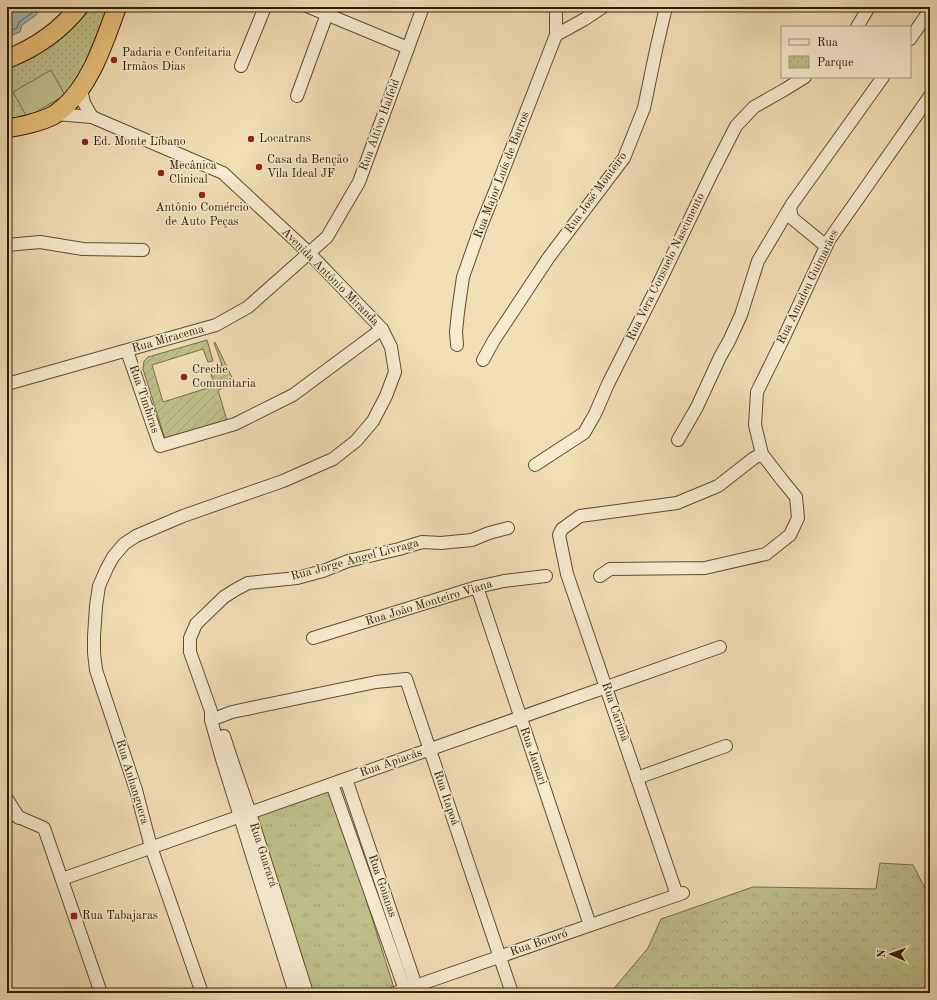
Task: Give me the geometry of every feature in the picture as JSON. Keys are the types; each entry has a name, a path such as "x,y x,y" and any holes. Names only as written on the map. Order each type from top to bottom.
{"highway":[{"path":"7,59 28,50 46,39 62,26 79,7"},
{"path":"7,128 35,122 55,114 69,103 81,89 92,70 117,7"}],"street":[{"path":"241,66 266,7"},
{"path":"310,7 408,48"},
{"name":"Rua Altivo Halfeld","path":"309,254 327,237 359,182 423,7"},
{"name":"Rua Major Luís de Barros","path":"457,345 457,318 463,277 481,226 556,35 556,7"},
{"path":"556,35 603,7"},
{"name":"Rua José Monteiro","path":"483,360 494,340 549,257 624,158 644,108 666,7"},
{"path":"858,26 869,7"},
{"path":"911,38 930,10"},
{"path":"297,96 327,14"},
{"name":"Rua Vera Consuelo Nascimento","path":"535,465 584,433 595,414 608,384 736,126 754,108 803,78"},
{"path":"678,440 697,407 741,315 758,261 790,208 882,78"},
{"path":"81,89 84,104 92,117"},
{"name":"Rua Amadeu Guimarães","path":"600,576 610,569 705,568 766,554 790,535 798,518 796,497 762,454 755,425 757,392 829,240 930,96"},
{"name":"Avenida Antônio Miranda","path":"55,114 92,117 223,173 309,254 382,329 391,347 395,372 386,396 373,421 356,441 333,459 283,481 183,516 136,536 124,544 113,556 106,568"},
{"path":"790,208 792,218 826,246"},
{"path":"7,245 40,242 82,249 143,250"},
{"name":"Rua Miracema","path":"7,384 216,325 248,307 309,254"},
{"name":"Rua Timbiras","path":"127,351 160,446 235,424 293,395 382,329"},
{"name":"Rua Carimã","path":"680,894 637,778 567,574 559,535 562,529 580,516 677,503 718,486 754,458 762,454"},
{"name":"Rua Jorge Angel Livraga","path":"190,652 190,638 196,624 224,597 248,583 297,578 323,571 348,561 422,542 441,543 472,540 488,533 508,528"},
{"name":"Rua Anhanguera","path":"106,568 100,586 96,606 94,653 96,670 136,790 152,847 202,993"},
{"name":"Rua João Monteiro Viana","path":"313,638 477,587 504,581 546,576"},
{"name":"Rua Jamari","path":"477,587 590,925"},
{"name":"Rua Apiacás","path":"62,879 720,647"},
{"name":"Rua Guarará","path":"190,652 213,716 231,758 245,815 265,880 295,993"},
{"name":"Rua Itapoá","path":"213,716 376,682 406,679 512,993"},
{"path":"637,778 726,746"},
{"name":"Rua Goianas","path":"346,779 408,991"},
{"name":"Rua Goianas","path":"332,784 408,991"},
{"path":"7,798 19,818"},
{"path":"7,812 44,828 101,993"},
{"name":"Rua Guarará","path":"265,880 307,993"},
{"name":"Rua Bororó","path":"408,991 680,894"}],"green space":[{"path":"80,7 102,7 105,14 85,63 62,101 26,120 7,119 7,64"},
{"path":"51,70 65,95 27,117 13,92"},
{"path":"207,340 213,361 208,362 203,349 152,365 163,402 214,386 210,369 222,365 214,343 215,342 235,384 218,390 228,424 168,440 164,436 143,369 144,361 148,357"},
{"path":"331,788 394,988 382,993 310,993 253,814"},
{"path":"880,863 913,865 930,898 930,993 609,993 648,948 661,919 753,887 876,889"}],"water":[{"path":"11,7 42,7 35,16 22,25 20,32 7,37 7,12"}],"place":[{"name":"Padaria e Confeitaria Irmãos Dias","path":"114,60"},
{"name":"Locatrans","path":"251,139"},
{"name":"Ed. Monte Líbano","path":"85,142"},
{"name":"Casa da Benção Vila Ideal JF","path":"259,167"},
{"name":"Mecânica Clinical","path":"161,173"},
{"name":"Antônio Comércio de Auto Peças","path":"202,195"},
{"name":"Creche Comunitaria","path":"184,377"},
{"name":"Rua Tabajaras","path":"74,916"}]}
